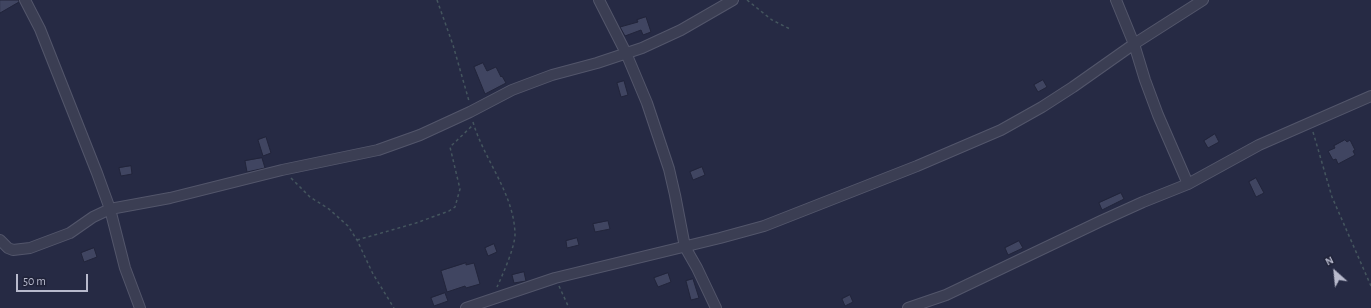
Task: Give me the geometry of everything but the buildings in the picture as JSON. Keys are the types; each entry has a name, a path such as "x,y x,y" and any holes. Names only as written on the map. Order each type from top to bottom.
{"street":[{"path":"25,0 40,29 53,60 110,209 125,268 140,308"},
{"path":"599,0 626,53 647,104 669,169 677,202 685,247 716,308"},
{"path":"0,240 8,248 13,250 30,248 70,233 93,217 110,209 170,198 282,170 378,150 420,135 518,88 552,75 597,63 642,48 681,30 733,0"},
{"path":"1116,0 1134,44 1158,115 1188,184"},
{"path":"466,308 555,278 685,247 764,226 917,166 1001,130 1073,87 1134,44 1202,0"},
{"path":"908,308 946,295 1143,202 1188,184 1259,145 1371,96"}],"path":[{"path":"437,0 466,94 472,108 470,112 473,124 509,203 515,235 506,267 492,300"},
{"path":"747,0 772,20 790,29"},
{"path":"1310,122 1332,197 1371,286"},
{"path":"357,240 423,220 449,211 455,207 460,189 450,147 473,124"},
{"path":"282,170 310,197 329,209 342,219 348,226 357,240 373,274 394,308"},
{"path":"555,278 569,308"}]}
